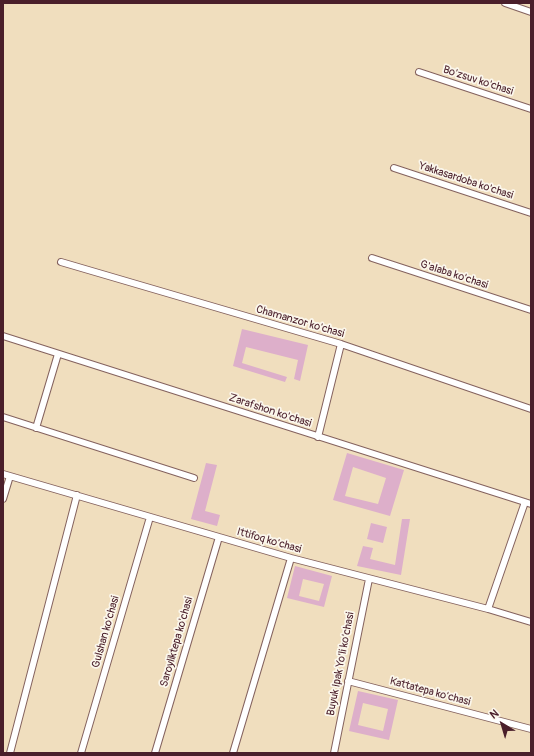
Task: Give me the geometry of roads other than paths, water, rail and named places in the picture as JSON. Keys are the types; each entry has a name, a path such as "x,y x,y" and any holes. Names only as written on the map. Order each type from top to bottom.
{"street":[{"path":"505,3 531,12"},
{"name":"Bo'zsuv ko'chasi","path":"419,72 531,109"},
{"name":"Yakkasardoba ko'chasi","path":"394,168 531,213"},
{"name":"G'alaba ko'chasi","path":"372,258 531,310"},
{"name":"Chamanzor ko'chasi","path":"61,262 341,344 531,409"},
{"name":"Zarafshon ko'chasi","path":"3,336 528,503"},
{"path":"318,437 341,344"},
{"path":"36,428 58,354"},
{"path":"3,417 194,478"},
{"name":"Ittifoq ko'chasi","path":"3,474 291,558 531,622"},
{"path":"3,499 10,476"},
{"path":"10,753 77,495"},
{"path":"488,610 528,503"},
{"name":"Gulshan ko'chasi","path":"81,753 150,517"},
{"name":"Saroyliktepa ko'chasi","path":"155,753 218,537"},
{"path":"234,753 291,558"},
{"name":"Buyuk Ipak Yo'li ko'chasi","path":"334,753 369,579"},
{"name":"Kattatepa ko'chasi","path":"348,681 531,729"}]}
